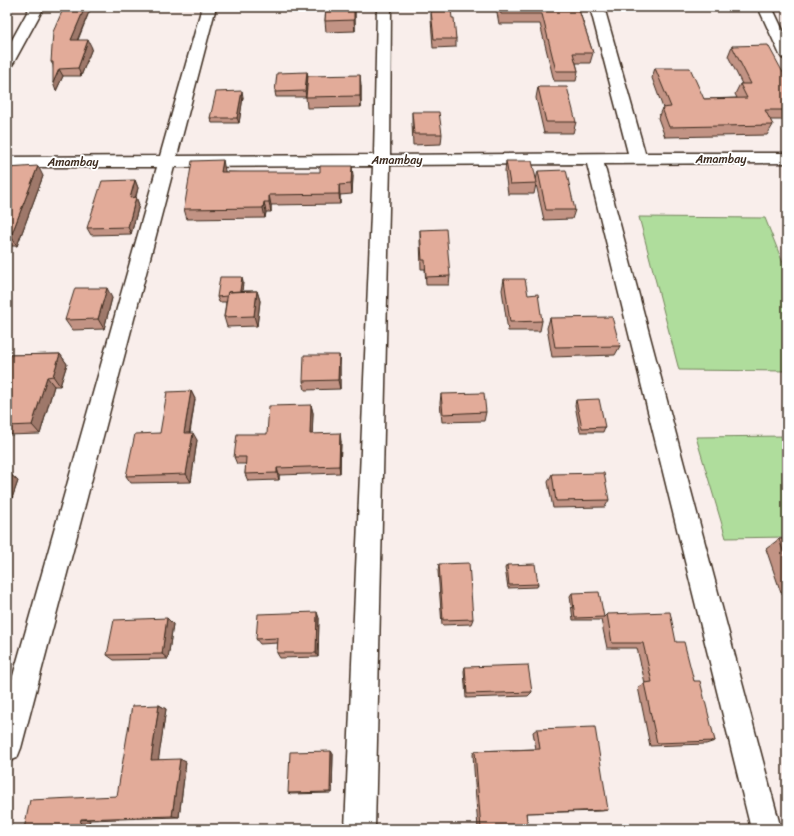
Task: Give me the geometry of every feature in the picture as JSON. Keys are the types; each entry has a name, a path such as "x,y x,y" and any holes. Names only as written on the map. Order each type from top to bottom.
{"street":[{"path":"7,62 37,7"},
{"path":"7,748 209,7"},
{"path":"360,829 382,160 384,7"},
{"path":"597,7 638,159"},
{"path":"765,7 787,55"},
{"name":"Amambay","path":"7,162 787,158"},
{"path":"594,159 766,829"}],"green space":[{"path":"639,217 765,218 787,273 787,371 679,370"},
{"path":"787,436 787,537 726,538 696,437"}],"building":[{"path":"64,7 85,7 71,40 88,40 78,68 59,69 53,83 53,62 51,62 53,32"},
{"path":"326,7 354,7 354,20 325,21"},
{"path":"499,7 578,7 593,53 573,53 578,71 556,71 542,14 501,14"},
{"path":"451,10 452,18 454,18 456,39 434,39 431,11"},
{"path":"768,45 787,80 787,110 765,110 773,125 669,127 662,108 671,107 655,68 690,68 704,99 747,98 740,84 751,84 732,46"},
{"path":"307,72 305,91 275,92 277,73"},
{"path":"360,75 360,96 306,97 308,76"},
{"path":"538,87 567,87 576,122 546,122"},
{"path":"242,91 237,118 210,118 216,92"},
{"path":"412,112 439,112 442,134 414,134"},
{"path":"223,160 221,172 320,172 320,166 352,166 351,184 339,185 339,194 269,195 269,202 264,202 263,208 184,209 192,161"},
{"path":"506,161 532,161 537,183 510,184"},
{"path":"38,166 11,236 7,236 7,168"},
{"path":"566,170 575,210 546,210 538,171"},
{"path":"135,180 130,198 136,197 128,227 87,228 102,181"},
{"path":"446,229 450,276 426,277 425,260 422,260 420,230"},
{"path":"220,277 242,277 240,291 228,292 227,296 217,297"},
{"path":"504,279 525,279 528,295 538,294 542,321 510,322"},
{"path":"75,288 107,288 98,319 65,320"},
{"path":"257,291 254,316 224,317 228,292"},
{"path":"612,317 620,346 555,347 550,318"},
{"path":"60,354 53,376 47,377 32,425 7,426 7,355"},
{"path":"304,355 339,355 338,380 303,381"},
{"path":"191,391 184,433 193,433 186,474 126,476 135,434 160,433 167,392"},
{"path":"484,393 486,412 443,414 441,394"},
{"path":"599,399 605,427 582,428 576,400"},
{"path":"311,405 310,434 340,433 339,466 277,468 277,473 245,474 246,457 234,457 237,434 267,434 269,406"},
{"path":"604,473 609,500 556,501 552,474"},
{"path":"779,539 787,539 787,562"},
{"path":"469,563 473,619 443,620 439,564"},
{"path":"535,564 538,584 509,585 507,565"},
{"path":"599,592 604,617 575,618 572,593"},
{"path":"317,612 316,653 277,653 278,638 256,639 258,614"},
{"path":"670,612 676,642 684,642 694,681 700,681 715,741 657,743 644,683 652,682 643,643 612,643 607,614"},
{"path":"167,618 162,654 107,655 114,620"},
{"path":"528,665 532,692 467,694 465,667"},
{"path":"159,705 151,760 180,759 172,816 81,819 79,829 24,829 30,800 117,796 132,706"},
{"path":"595,727 608,810 526,813 528,829 481,829 475,751 540,749 537,729"},
{"path":"331,751 330,792 288,793 290,752"}]}
